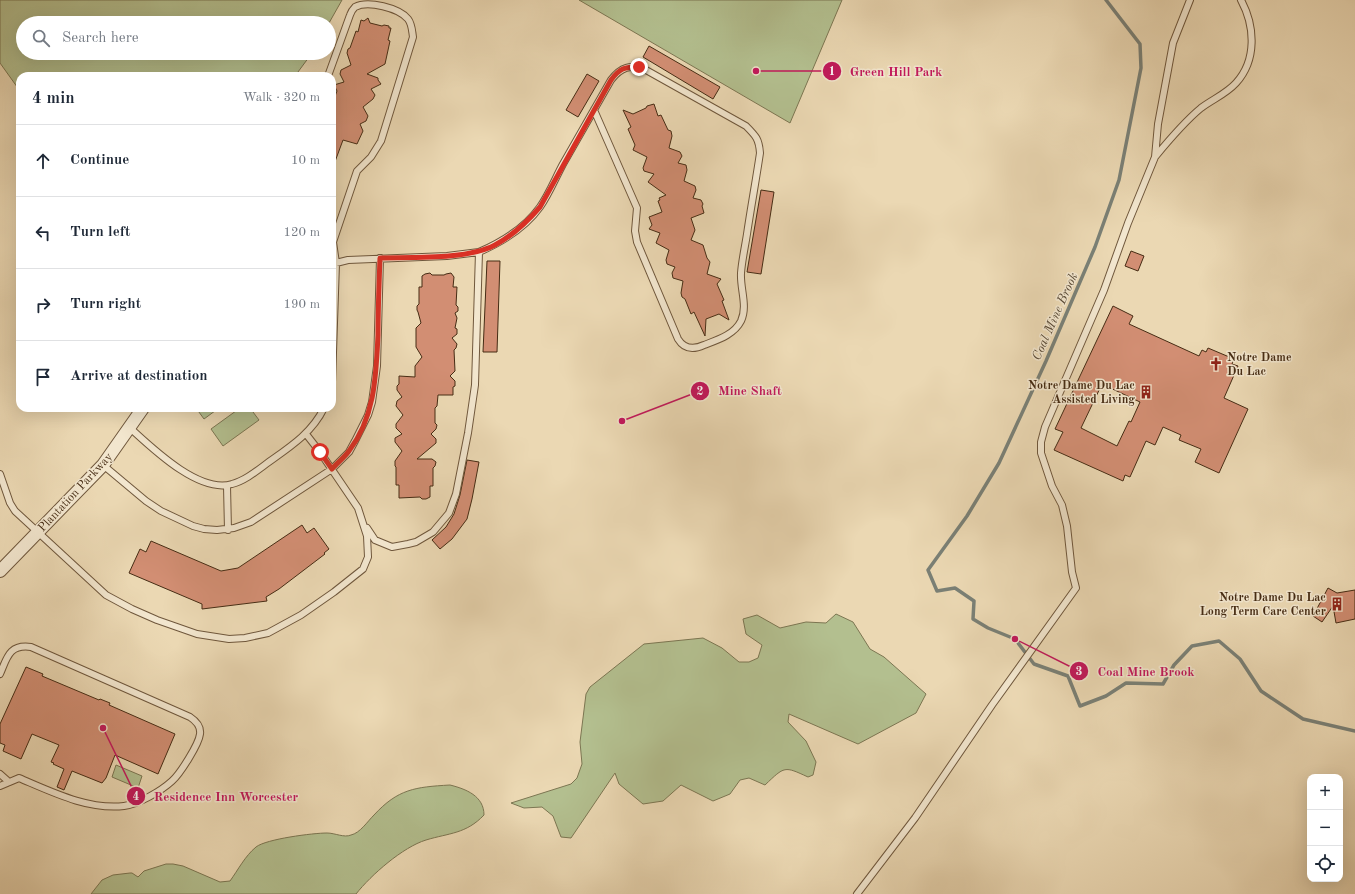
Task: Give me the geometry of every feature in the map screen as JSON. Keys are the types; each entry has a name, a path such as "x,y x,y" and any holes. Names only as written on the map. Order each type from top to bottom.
{"street":[{"name":"Plantation Parkway","path":"0,571 103,465 140,412"}],"lane":[{"path":"857,894 915,818 1025,658 1076,588 1072,572 1067,526 1062,505 1052,486 1041,453 1041,442 1044,427 1104,290 1128,222 1155,157 1158,124 1173,43 1190,0"},
{"path":"1155,157 1171,138 1202,108 1222,95 1236,83 1246,69 1252,48 1252,29 1248,13 1241,0"},
{"path":"336,54 350,15 354,8 360,5 369,3 392,8 402,13 409,20 413,37 381,140 371,157 357,171 336,233"},
{"path":"329,72 334,60"},
{"path":"336,263 348,260 380,258 447,256 479,252 496,245 525,224 540,207 594,110 617,71 627,67 639,67 746,126 759,142 760,153 741,274 744,313 741,322 731,334 702,346 690,348 685,347 678,338 637,242 635,231 637,208 594,110"},
{"path":"365,526 375,540 392,547 416,542 432,532 449,513 456,494 468,434 475,385 479,252"},
{"path":"103,465 146,501 177,519 204,529 228,530 242,526 262,516 332,469 349,452 368,415 372,402 377,366 380,258"},
{"path":"129,428 159,454 180,469 208,484 227,486 254,473 290,447 306,434 322,412"},
{"path":"0,474 10,503 15,511 37,533 106,595 132,609 197,634 229,639 245,638 268,633 301,614 334,592 363,569 368,557 369,546 365,526 358,508 306,434"},
{"path":"227,486 228,530"},
{"path":"0,674 10,652 19,647 31,647 190,717 198,725 200,730 200,735 187,762 172,782 144,800 134,804 124,806 93,804 64,797 19,778 0,786"},
{"path":"0,774 9,782"}],"green space":[{"path":"0,0 342,0 333,16 16,16 16,60 307,60 298,72 16,72 16,85 0,63"},
{"path":"579,0 842,0 790,123"},
{"path":"199,412 214,412 204,419"},
{"path":"234,412 253,412 259,420 223,446 211,429"},
{"path":"836,614 853,622 870,649 884,657 926,694 916,713 858,744 789,714 788,722 806,741 816,762 813,775 808,777 794,771 785,770 777,774 765,785 749,778 740,780 730,794 713,801 681,785 663,801 643,804 619,784 615,773 571,838 561,837 553,816 542,807 524,808 511,803 571,784 577,778 582,764 580,742 586,694 590,687 644,644 703,638 722,648 739,662 749,662 758,658 762,645 746,634 743,619 757,615 780,628 806,622 826,623"},
{"path":"116,765 142,776 138,788 112,777"},
{"path":"450,785 473,794 481,803 484,815 471,826 457,832 426,840 407,849 388,862 356,894 91,894 102,880 113,875 132,873 138,877 144,871 166,864 183,866 220,882 230,881 248,855 261,844 279,839 311,834 327,833 348,836 360,830 383,806 399,795 408,791 427,787"}],"building":[{"path":"368,18 370,23 389,26 389,28 391,28 388,40 390,41 385,64 367,74 378,78 381,84 371,89 375,95 373,99 363,107 368,116 366,121 360,124 363,131 357,144 343,140 336,159 336,84 344,82 340,74 341,70 351,65 347,53 348,49 350,48 356,31 358,32 361,20 364,21"},
{"path":"649,46 720,87 713,99 643,57"},
{"path":"587,74 599,81 578,117 566,110"},
{"path":"654,104 658,116 661,115 668,130 671,131 672,136 669,148 680,152 682,156 678,163 686,165 687,170 684,181 695,186 696,190 693,198 701,200 703,204 702,206 704,213 691,218 695,230 691,240 703,245 707,258 710,262 707,274 721,279 717,284 724,300 722,301 729,320 719,314 706,319 705,336 694,312 691,314 685,299 682,297 681,293 683,281 673,278 672,273 675,267 667,264 666,260 669,250 656,243 660,233 649,229 652,225 649,217 662,212 658,201 660,200 659,198 666,195 648,182 654,174 644,171 643,168 647,157 633,150 635,145 628,129 631,127 623,110 633,114 646,108 647,106"},
{"path":"761,190 774,192 761,274 747,272"},
{"path":"1131,251 1144,256 1138,271 1125,266"},
{"path":"487,261 500,261 497,352 483,352"},
{"path":"430,273 432,275 444,275 451,273 454,277 453,287 457,287 456,305 458,307 458,311 455,313 457,318 455,328 457,329 457,334 452,338 457,344 454,350 455,371 450,376 455,381 455,386 453,387 453,395 438,395 437,406 435,408 435,423 437,425 436,429 431,434 436,439 436,443 417,459 432,459 436,462 433,468 433,486 430,486 430,497 426,499 422,499 420,497 399,498 399,485 396,485 395,461 402,451 395,442 395,438 402,434 396,428 396,424 403,415 396,406 397,401 402,397 397,390 397,386 399,384 399,376 415,377 415,366 422,357 416,347 416,328 421,323 417,306 419,304 419,287 422,287 422,276"},
{"name":"Notre Dame Du Lac Assisted Living","path":"1113,306 1133,316 1129,324 1199,356 1202,350 1206,352 1208,348 1234,359 1232,364 1238,366 1224,398 1248,409 1219,473 1195,462 1201,449 1179,440 1181,435 1163,427 1155,445 1146,441 1130,477 1125,475 1123,481 1054,450 1063,432 1055,429","holes":["1102,384 1140,402 1131,422 1129,421 1117,446 1081,428"]},
{"path":"467,460 479,462 467,519 452,539 440,549 432,540 446,527 454,514 460,495"},
{"path":"302,525 307,533 314,528 329,549 324,553 325,554 266,597 267,601 202,609 202,604 129,573 140,549 146,552 151,541 221,571 238,568"},
{"name":"Notre Dame Du Lac Long Term Care Center","path":"1328,588 1337,593 1355,590 1355,619 1336,623 1333,606 1322,622 1313,616"},
{"path":"26,667 43,674 42,676 99,700 100,699 110,703 109,705 175,734 158,774 115,755 106,778 102,783 72,771 64,790 57,787 64,769 51,762 59,745 32,734 21,759 3,751 5,745 0,743 0,724"}],"waterway":[{"name":"Coal Mine Brook","path":"1106,0 1140,44 1141,68 1119,180 1095,247 1046,361 999,463 967,516 928,570 937,591 955,588 974,601 973,619 988,628 1015,639 1034,664 1068,676 1080,706 1106,696 1126,683 1163,684 1174,665 1192,646 1219,641 1240,659 1261,691 1303,719 1355,731"}],"place":[{"name":"Green Hill Park","path":"756,71"},
{"name":"Notre Dame Du Lac","path":"1216,364"},
{"name":"Notre Dame Du Lac Assisted Living","path":"1146,392"},
{"name":"Mine Shaft","path":"622,421"},
{"name":"Notre Dame Du Lac Long Term Care Center","path":"1337,604"},
{"name":"Coal Mine Brook","path":"1015,639"},
{"name":"Residence Inn Worcester","path":"103,728"}],"route":[{"path":"320,452 332,469 349,452 368,415 376,380 380,258 447,256 479,252 496,245 525,224 540,207 551,189 562,166 617,71 627,67 639,67"}]}
